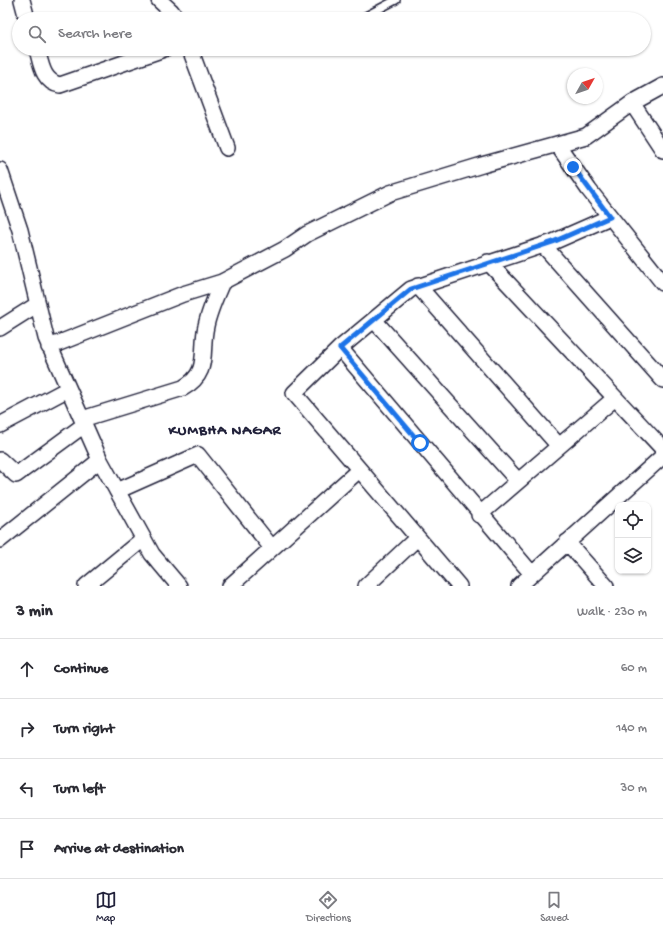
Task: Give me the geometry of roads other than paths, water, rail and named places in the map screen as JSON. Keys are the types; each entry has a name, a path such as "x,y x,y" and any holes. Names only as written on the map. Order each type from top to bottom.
{"street":[{"path":"22,0 26,12"},
{"path":"159,0 170,12"},
{"path":"39,56 48,80 60,85 144,56"},
{"path":"193,56 227,148"},
{"path":"49,347 183,294 222,282 285,249 307,234 390,193 586,136 632,103 663,86"},
{"path":"632,103 663,150"},
{"path":"557,144 589,190 663,283"},
{"path":"0,170 6,207 20,230 49,347 100,460 152,554 179,586"},
{"path":"459,586 294,393 340,348 411,289 488,262 542,246 610,217"},
{"path":"542,246 663,380"},
{"path":"488,262 663,449"},
{"path":"0,460 16,475 83,422 183,388 193,382 202,369 206,325 222,282"},
{"path":"418,286 559,446"},
{"path":"0,328 38,304"},
{"path":"374,320 518,481"},
{"path":"340,348 480,515 532,574"},
{"path":"0,425 68,389"},
{"path":"480,515 615,398"},
{"path":"117,491 198,455 272,548"},
{"path":"519,586 663,456"},
{"path":"0,540 100,460"},
{"path":"230,586 359,470"},
{"path":"366,586 418,538"},
{"path":"86,586 143,539"},
{"path":"567,542 606,586"}],"lane":[{"path":"373,12 396,0"}],"district":[{"name":"KUMBHA NAGAR","path":"225,431"}]}
